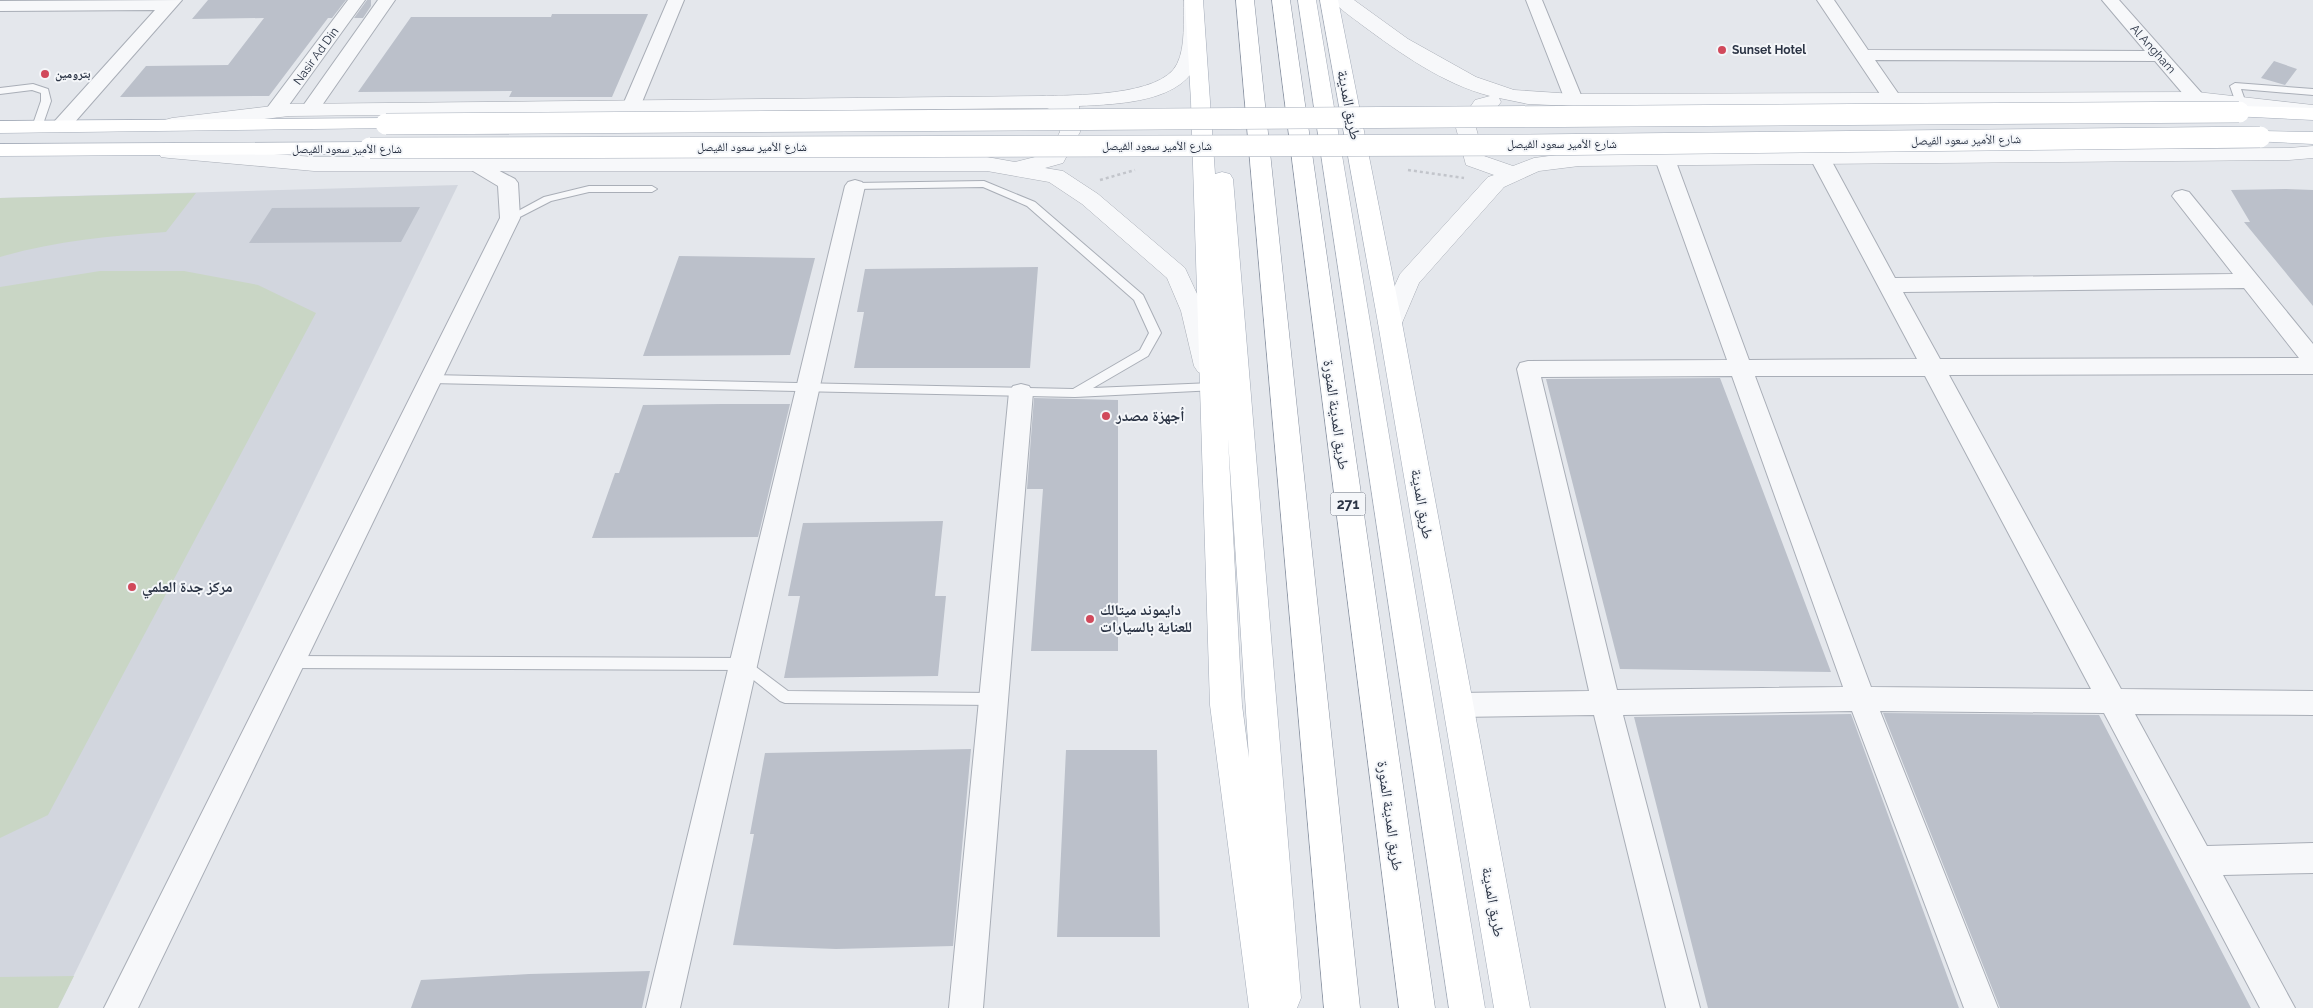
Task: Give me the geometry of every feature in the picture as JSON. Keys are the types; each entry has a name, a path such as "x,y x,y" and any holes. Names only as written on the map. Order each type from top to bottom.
{"main road":[{"path":"1194,0 1201,101 1226,705 1267,1008"},
{"path":"1212,0 1217,119 1265,738 1283,1008"},
{"path":"1245,0 1342,1008"},
{"name":"طريق المدينة المنورة","path":"1281,0 1294,110 1417,1008"},
{"name":"طريق المدينة","path":"1308,0 1324,118 1467,1008"},
{"name":"طريق المدينة","path":"1329,0 1390,323 1512,1008"},
{"name":"شارع الأمير سعود الفيصل","path":"0,127 1217,119 2240,108 2313,112"},
{"name":"شارع الأمير سعود الفيصل","path":"0,150 1220,146 2313,138"}],"street":[{"name":"Nasir Ad Din","path":"274,112 357,0"},
{"name":"Nasir Ad Din","path":"309,110 387,0"},
{"path":"631,107 676,0"},
{"path":"152,126 274,112 309,110 1040,102 1116,99 1150,91 1174,80 1186,66 1194,0"},
{"path":"1342,0 1384,34 1438,65 1486,88 1514,96 1574,100 2197,98 2240,108"},
{"path":"1534,0 1574,100"},
{"path":"1825,0 1893,99"},
{"name":"Al Angham","path":"2110,0 2197,98"},
{"path":"0,6 172,2"},
{"path":"60,127 172,2"},
{"path":"1863,55 2160,56"},
{"path":"1514,96 1482,104 1466,128 1474,160 1514,174"},
{"path":"1015,169 1055,158 1070,132 1070,108 1040,102"},
{"path":"145,150 314,164 987,164 1055,176 1090,199 1177,274 1193,311 1212,387"},
{"path":"1390,323 1408,280 1496,182 1534,165 1579,159 2289,154 2313,152"},
{"path":"1820,158 2278,1008"},
{"path":"1665,159 1861,699 1981,1008"},
{"path":"121,1008 510,218 508,183 475,164"},
{"path":"663,1008 855,186"},
{"path":"2182,196 2313,360"},
{"path":"1888,285 2250,281"},
{"path":"1683,1008 1606,705 1528,369 1740,366 2313,366"},
{"path":"966,1008 1021,392"},
{"path":"1458,706 1606,705 1861,699 2313,703"},
{"path":"2199,861 2313,858"}],"lane":[{"path":"2240,108 2235,86 2313,92"},
{"path":"0,90 34,87 45,91 46,101 37,127"},
{"path":"855,186 984,184 1031,204 1138,298 1155,333 1144,353 1075,393"},
{"path":"510,218 548,199 589,190 652,188"},
{"path":"431,379 1075,393 1212,387"},
{"path":"292,662 744,664 785,697 993,699"}],"shaded area":[{"name":"مركز جدة العلمي","path":"458,185 58,1008 0,1008 0,198"}],"green space":[{"path":"196,193 166,232 103,237 61,243 0,257 0,198"},
{"path":"100,271 184,271 258,285 316,313 48,815 0,838 0,287"},
{"path":"74,976 58,1008 0,1008 0,977"}],"building":[{"path":"208,0 346,0 332,18 328,18 269,96 120,97 146,66 228,65 264,18 192,19"},
{"path":"367,0 371,0 371,6 363,18 354,18"},
{"path":"552,14 648,14 612,97 509,97 512,91 358,92 411,17 551,17"},
{"path":"2274,61 2297,69 2285,85 2261,78"},
{"path":"2231,190 2313,190 2313,306 2244,222 2250,222"},
{"path":"420,207 401,242 249,243 272,208"},
{"path":"679,256 815,258 790,355 643,356"},
{"path":"1038,267 1030,368 854,368 864,312 857,312 865,269"},
{"path":"1720,378 1831,672 1620,669 1546,379"},
{"path":"1034,398 1118,400 1118,651 1031,651 1043,489 1027,489"},
{"path":"790,404 758,537 592,538 615,473 619,473 643,405"},
{"path":"943,521 935,596 946,596 938,676 784,678 800,596 788,596 803,523"},
{"path":"1883,713 2099,715 2251,1008 2000,1008"},
{"path":"1851,714 1959,1008 1708,1008 1634,717"},
{"path":"971,749 953,946 836,949 733,945 754,834 750,834 765,753"},
{"path":"1066,750 1157,750 1160,937 1057,937"},
{"path":"650,971 642,1008 411,1008 421,980 529,974"}],"place":[{"name":"Sunset Hotel","path":"1722,50"},
{"name":"بترومين","path":"45,74"},
{"name":"أجهزة مصدر","path":"1106,416"},
{"name":"مركز جدة العلمي","path":"132,587"},
{"name":"دايموند ميتالك للعناية بالسيارات","path":"1090,619"}]}
